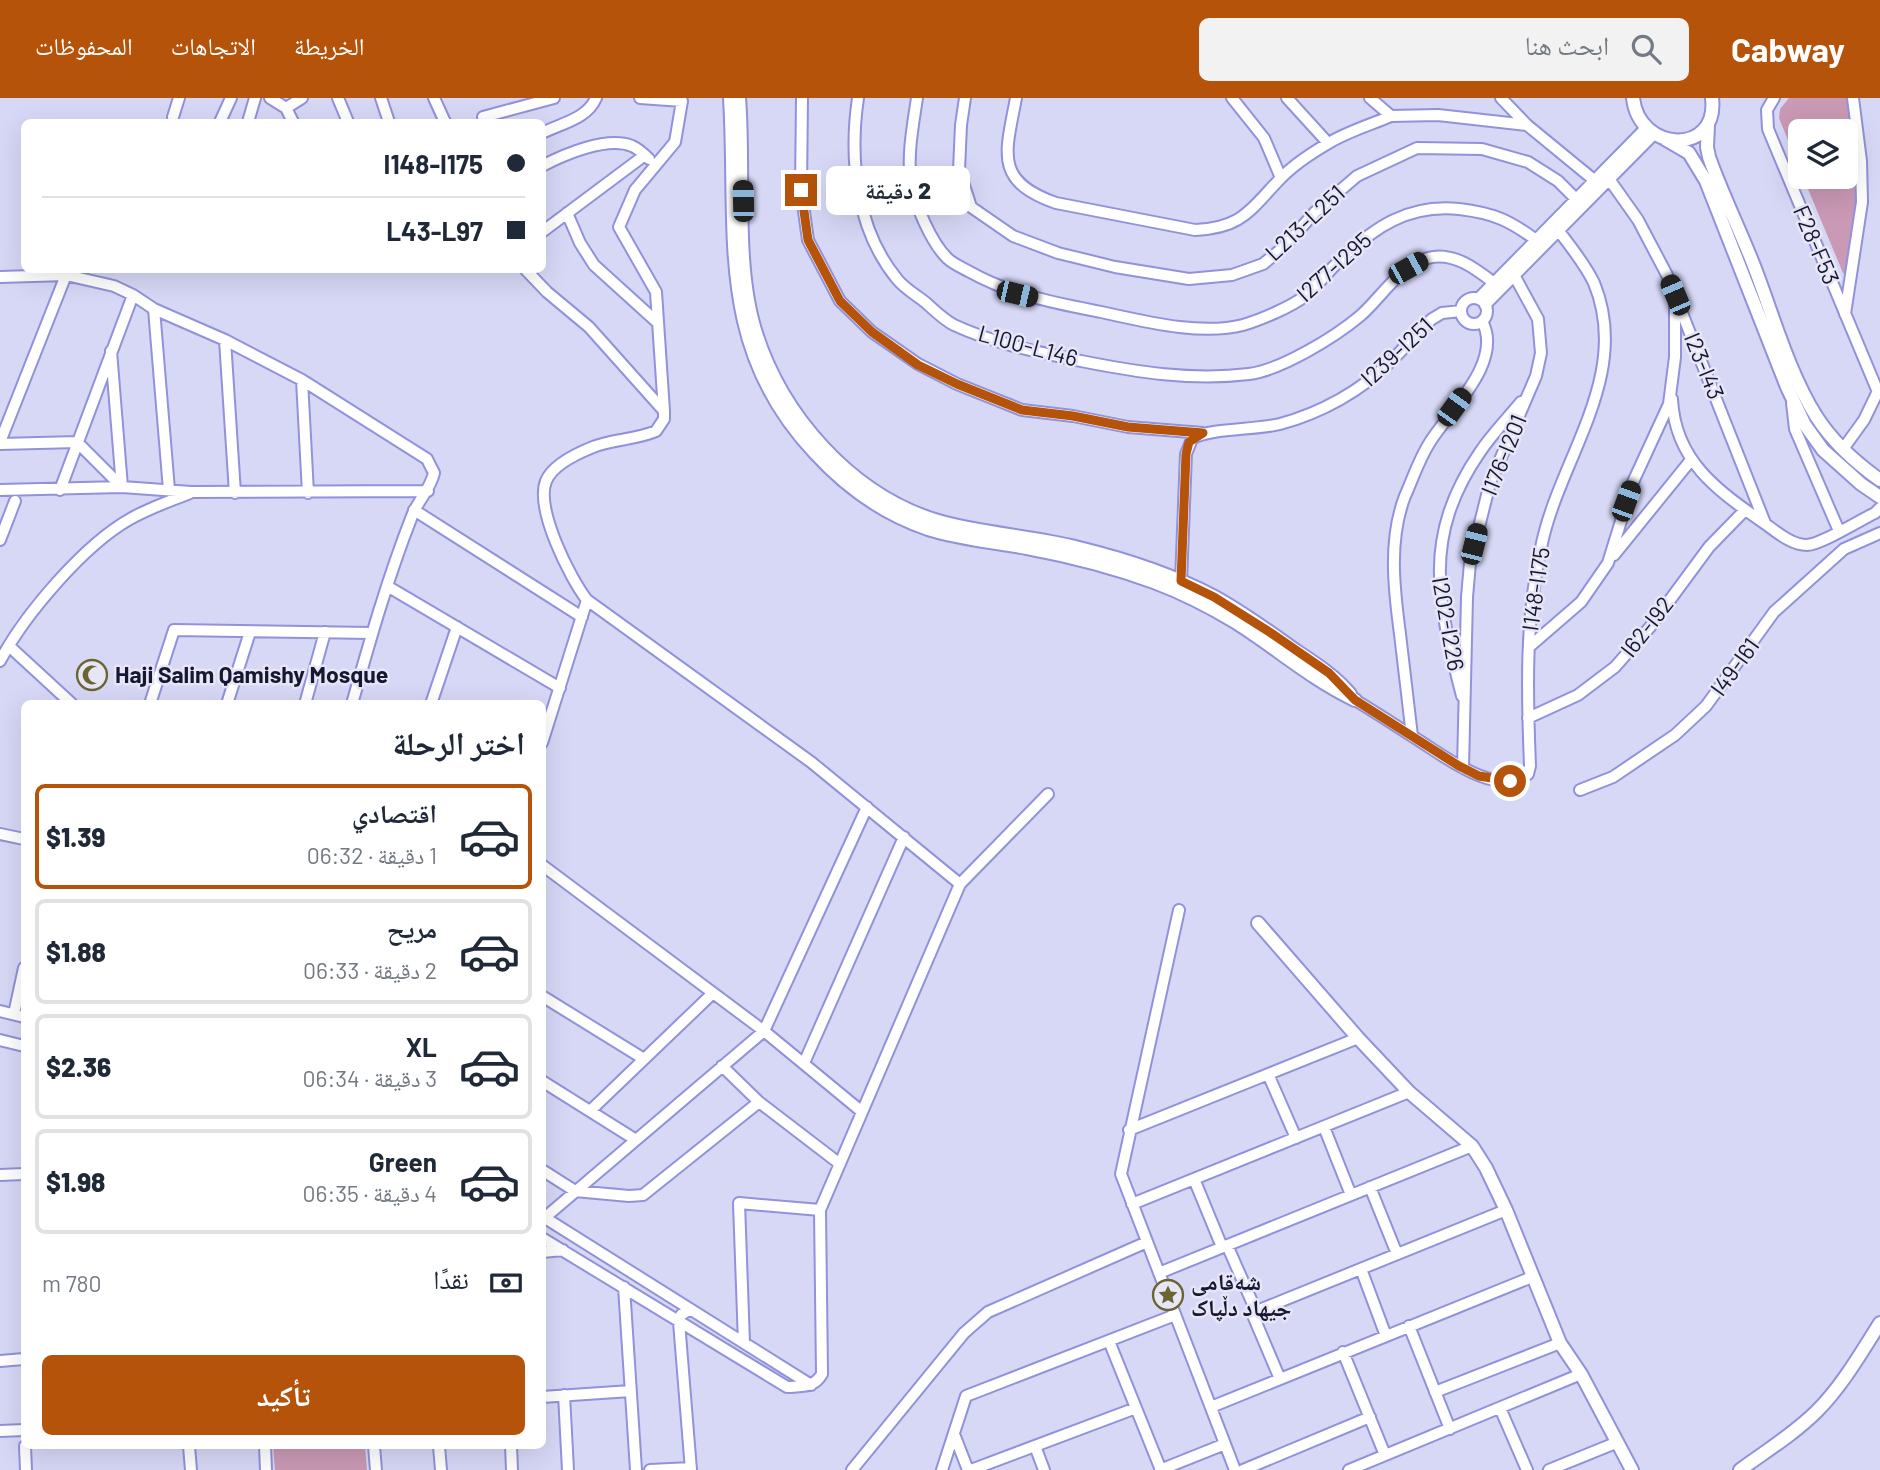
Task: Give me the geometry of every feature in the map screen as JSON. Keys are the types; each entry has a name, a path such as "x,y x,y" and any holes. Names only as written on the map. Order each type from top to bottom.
{"street":[{"path":"173,117 179,98"},
{"path":"221,119 231,98"},
{"path":"249,119 255,98"},
{"path":"270,98 286,108 292,119"},
{"path":"286,108 302,98"},
{"path":"338,98 347,119"},
{"path":"381,98 385,119"},
{"path":"434,98 439,119"},
{"path":"483,117 554,98"},
{"path":"546,131 583,114 592,108 596,98"},
{"path":"640,98 681,101 675,142 635,190 619,227 656,292 664,419 656,431 637,438 602,443 561,464 546,481 544,500 548,519 573,580 587,600 811,762 960,884"},
{"path":"730,98 738,222 751,314 770,370 796,415 822,445 847,469 893,501 936,520 1082,548 1222,601 1329,673 1355,700"},
{"path":"738,222 739,98"},
{"name":"I239-I251","path":"802,98 801,190 808,240 840,301 872,332 918,365 1022,410 1073,416 1128,427 1203,433 1268,427 1329,405 1375,376 1432,318 1444,312 1461,311"},
{"name":"L100-L146","path":"858,98 854,127 855,176 871,237 897,280 952,324 1009,346 1112,367 1198,378 1252,374 1289,361 1359,317 1408,268 1428,257 1460,260 1494,283"},
{"name":"I277-I295","path":"917,98 911,138 911,183 926,226 948,259 1017,294 1166,326 1218,328 1242,325 1304,297 1369,234 1395,218 1436,207 1486,212 1512,222 1536,240"},
{"name":"L213-L251","path":"965,98 959,170 971,207 1013,236 1058,253 1115,267 1189,279 1232,275 1263,264 1284,247 1315,212 1357,176 1417,148 1482,149 1528,162 1558,181 1576,199"},
{"path":"1016,98 1005,154 1010,172 1034,195 1056,203 1195,230 1227,225 1249,214 1280,178 1328,143 1391,116 1438,115 1527,124"},
{"path":"1232,98 1264,138 1280,178"},
{"path":"1287,98 1328,143"},
{"path":"1370,98 1391,116"},
{"path":"1501,98 1527,124 1594,180"},
{"path":"1633,98 1637,116 1655,134 1689,153 1706,181 1805,425 1823,450 1880,497"},
{"path":"1712,98 1712,113 1708,125 1709,157 1802,388 1817,417 1843,449 1880,480"},
{"name":"F28-F53","path":"1774,98 1767,110 1768,129 1879,389"},
{"path":"1845,314 1862,202 1861,161 1853,98"},
{"path":"1655,134 1681,141 1693,138 1708,125"},
{"path":"1481,302 1486,315 1482,321 1469,323 1463,318 1461,311 1466,302 1481,302 1514,275 1655,134"},
{"path":"1481,302 1494,283 1594,180 1655,134"},
{"path":"546,164 580,149 614,144 634,146 656,165"},
{"path":"546,229 645,155"},
{"name":"I23-I43","path":"1609,179 1642,227 1675,295 1765,523"},
{"path":"567,213 580,243 594,265 658,323"},
{"name":"I148-I175","path":"1355,700 1479,776 1500,781 1527,776 1530,766 1529,646 1542,540 1598,393 1604,365 1605,329 1596,290 1581,261 1558,230"},
{"path":"529,273 589,327 664,411"},
{"path":"66,275 0,443 77,442 122,487"},
{"path":"0,278 66,275 114,286 154,309 225,340 302,380 427,459 435,473 428,491 414,510 387,586 353,700"},
{"name":"I176-I201","path":"1463,768 1470,563 1490,482 1539,366 1539,327 1535,311 1514,275"},
{"path":"60,490 133,295"},
{"path":"1608,563 1630,491 1663,419 1671,393 1675,357 1675,295"},
{"path":"154,309 169,490"},
{"path":"1412,736 1395,589 1396,528 1404,500 1427,446 1485,361 1489,340 1482,321"},
{"path":"225,340 236,493"},
{"path":"111,351 122,487"},
{"path":"302,380 308,493"},
{"path":"1843,449 1864,420 1879,389"},
{"path":"1671,393 1674,422 1691,460 1710,483 1787,539 1801,544 1815,543 1880,508"},
{"name":"I202-I226","path":"1465,710 1444,622 1438,578 1441,543 1455,496 1471,466 1489,440 1528,395"},
{"path":"1792,398 1796,429 1839,531"},
{"path":"1179,586 1186,454 1189,442 1203,433"},
{"path":"1529,646 1581,601 1691,460"},
{"path":"0,491 122,487 236,493 428,491"},
{"path":"0,660 29,617 71,567 106,534 131,518 191,492"},
{"path":"0,540 15,501"},
{"path":"414,510 582,617"},
{"name":"I62-I92","path":"1528,718 1578,695 1615,667 1644,635 1709,547 1745,510"},
{"name":"I49-I61","path":"1580,790 1613,777 1675,735 1706,706 1774,612 1844,549 1880,533"},
{"path":"387,586 560,688"},
{"path":"546,731 587,600"},
{"path":"432,700 457,627"},
{"path":"151,700 174,630 372,633"},
{"path":"228,700 250,632"},
{"path":"306,700 325,632"},
{"path":"9,646 68,700"},
{"path":"546,1240 787,1387 811,1385 822,1374 820,1210 960,884 1048,794"},
{"path":"546,1215 764,1031 867,807"},
{"path":"0,834 21,838"},
{"path":"804,1063 904,837"},
{"path":"546,868 764,1031 861,1111"},
{"path":"1180,910 1121,1174 1235,1470"},
{"path":"1258,923 1409,1093 1472,1146 1506,1210 1560,1343 1581,1374 1632,1470"},
{"path":"590,1111 713,993"},
{"path":"0,1011 19,1015 21,996"},
{"path":"546,998 644,1059"},
{"path":"1129,1130 1358,1038"},
{"path":"0,1040 21,1045"},
{"path":"722,1066 759,1102 840,1164"},
{"path":"1268,1074 1296,1138"},
{"path":"546,1084 636,1140"},
{"path":"1132,1204 1409,1093"},
{"path":"546,1173 575,1191 643,1195 759,1102"},
{"path":"1324,1127 1351,1195"},
{"path":"1159,1273 1472,1146"},
{"path":"0,1175 21,1174"},
{"path":"1194,1179 1256,1311"},
{"path":"1370,1187 1397,1254"},
{"path":"744,1343 739,1203 820,1210"},
{"path":"1280,1379 1252,1313 1506,1210"},
{"path":"546,1220 811,1385"},
{"path":"852,1470 964,1332 988,1312 1147,1242"},
{"path":"546,1252 563,1251"},
{"path":"1360,1269 1386,1336"},
{"path":"1211,1407 1532,1277"},
{"path":"624,1287 636,1470"},
{"path":"650,1470 691,1469 679,1322 684,1312 690,1309"},
{"path":"942,1470 966,1396 1175,1315"},
{"path":"1740,1470 1815,1412 1836,1387 1880,1323"},
{"path":"1409,1326 1450,1429"},
{"path":"1109,1341 1161,1470 1225,1444"},
{"path":"1435,1392 1560,1343"},
{"path":"1343,1352 1385,1455"},
{"path":"0,1361 21,1359"},
{"path":"1349,1470 1581,1374"},
{"path":"546,1397 631,1391"},
{"path":"564,1395 568,1470"},
{"path":"954,1434 969,1470 1136,1408"},
{"path":"1500,1408 1528,1470"},
{"path":"1243,1470 1370,1418"},
{"path":"0,1431 21,1430"},
{"path":"1549,1470 1618,1442"},
{"path":"1035,1446 1044,1470"},
{"path":"25,1449 26,1470"},
{"path":"190,1449 191,1470"},
{"path":"264,1449 266,1470"},
{"path":"374,1449 376,1470"},
{"path":"439,1449 441,1470"},
{"path":"511,1449 512,1470"}],"shaded area":[{"path":"1789,98 1848,98 1851,119 1788,119 1788,140 1779,118 1780,109"},
{"path":"1808,189 1857,189 1855,228 1846,274 1843,273"},
{"path":"273,1449 365,1449 367,1470 275,1470"}],"place":[{"name":"Haji Salim Qamishy Mosque","path":"92,675"},
{"name":"شەقامی جیهاد دڵپاک","path":"1168,1295"}],"route":[{"path":"801,190 808,240 840,301 872,332 918,365 1022,410 1073,416 1128,427 1203,433 1187,445 1181,581 1230,606 1271,633 1329,673 1355,700 1459,766 1479,776 1510,781"}]}
